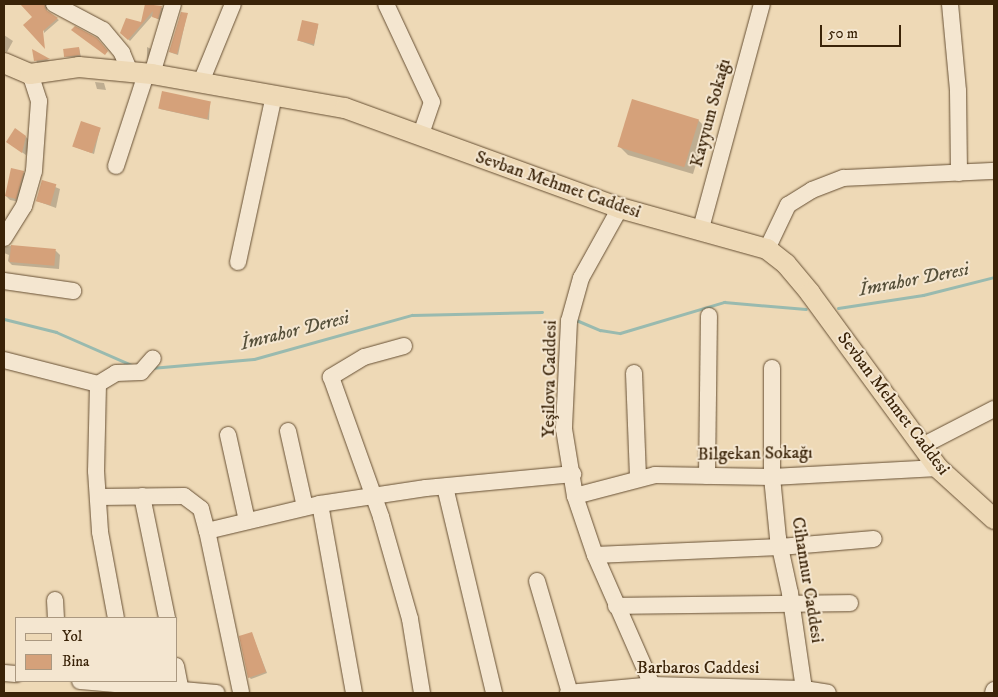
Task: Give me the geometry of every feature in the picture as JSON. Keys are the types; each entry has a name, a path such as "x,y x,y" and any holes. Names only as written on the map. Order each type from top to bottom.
{"main road":[{"path":"4,62 30,74"},
{"name":"Sevban Mehmet Caddesi","path":"30,74 79,67 143,73 345,108 620,208 700,232 767,249 786,264 924,445 938,468 994,519"}],"street":[{"path":"54,4 102,30 143,73"},
{"path":"116,166 143,73 173,4"},
{"path":"201,82 233,4"},
{"path":"386,4 432,102 420,136"},
{"name":"Kayyum Sokağı","path":"700,232 762,4"},
{"path":"950,4 958,91 959,173"},
{"path":"4,238 24,206 34,171 39,101 30,74"},
{"path":"238,262 274,95"},
{"path":"767,249 788,205 812,190 844,178 994,171"},
{"name":"Yeşilova Caddesi","path":"620,208 581,278 568,321 564,429 573,474 575,496 595,555 647,690"},
{"path":"4,281 73,291"},
{"path":"707,476 709,316"},
{"path":"404,346 364,357 331,377 374,496 410,619 422,693"},
{"path":"4,360 98,384 116,373 134,374 149,364"},
{"name":"Cihannur Caddesi","path":"772,368 772,477 780,547 804,689"},
{"path":"634,373 638,477"},
{"path":"98,384 96,471 100,532 116,617"},
{"path":"924,445 994,410"},
{"path":"288,432 312,505 354,693"},
{"path":"228,436 247,521"},
{"name":"Bilgekan Sokağı","path":"575,496 638,477 772,477 938,468"},
{"path":"207,531 312,505 445,487 573,474"},
{"path":"445,487 494,693"},
{"path":"142,496 167,617"},
{"path":"99,497 184,496 201,509 245,693 224,693"},
{"path":"595,555 780,547 874,539"},
{"path":"537,581 575,693"},
{"path":"55,600 56,617"},
{"path":"616,606 850,603"},
{"path":"178,676 181,691"},
{"path":"104,682 216,693"},
{"name":"Barbaros Caddesi","path":"575,693 647,690 804,689 828,693"}],"building":[{"path":"20,4 44,4 46,10 58,18 43,31 45,49 23,25 32,17"},
{"path":"145,4 162,6 158,19 152,17 153,11 128,40 120,33 126,18 141,22"},
{"path":"181,12 188,13 177,54 169,52"},
{"path":"302,20 319,24 314,44 297,40"},
{"path":"75,26 97,38 108,51 105,55 71,30"},
{"path":"79,47 80,55 64,57 63,49"},
{"path":"32,49 50,59 34,61"},
{"path":"162,91 211,101 207,119 158,109"},
{"path":"632,99 699,119 684,167 617,147"},
{"path":"81,121 101,128 92,153 72,147"},
{"path":"15,128 26,136 22,153 6,142"},
{"path":"11,168 24,171 16,199 5,196"},
{"path":"42,180 56,184 50,205 36,201"},
{"path":"11,245 56,249 54,266 10,262"},
{"path":"252,632 266,672 248,678 239,636"}],"waterway":[{"name":"İmrahor Deresi","path":"838,308 923,295 994,277"},
{"name":"İmrahor Deresi","path":"576,320 600,330 620,333 724,302 806,309"},
{"name":"İmrahor Deresi","path":"151,368 254,359 412,315 542,312"},
{"name":"İmrahor Deresi","path":"4,319 56,332 131,365"}]}
